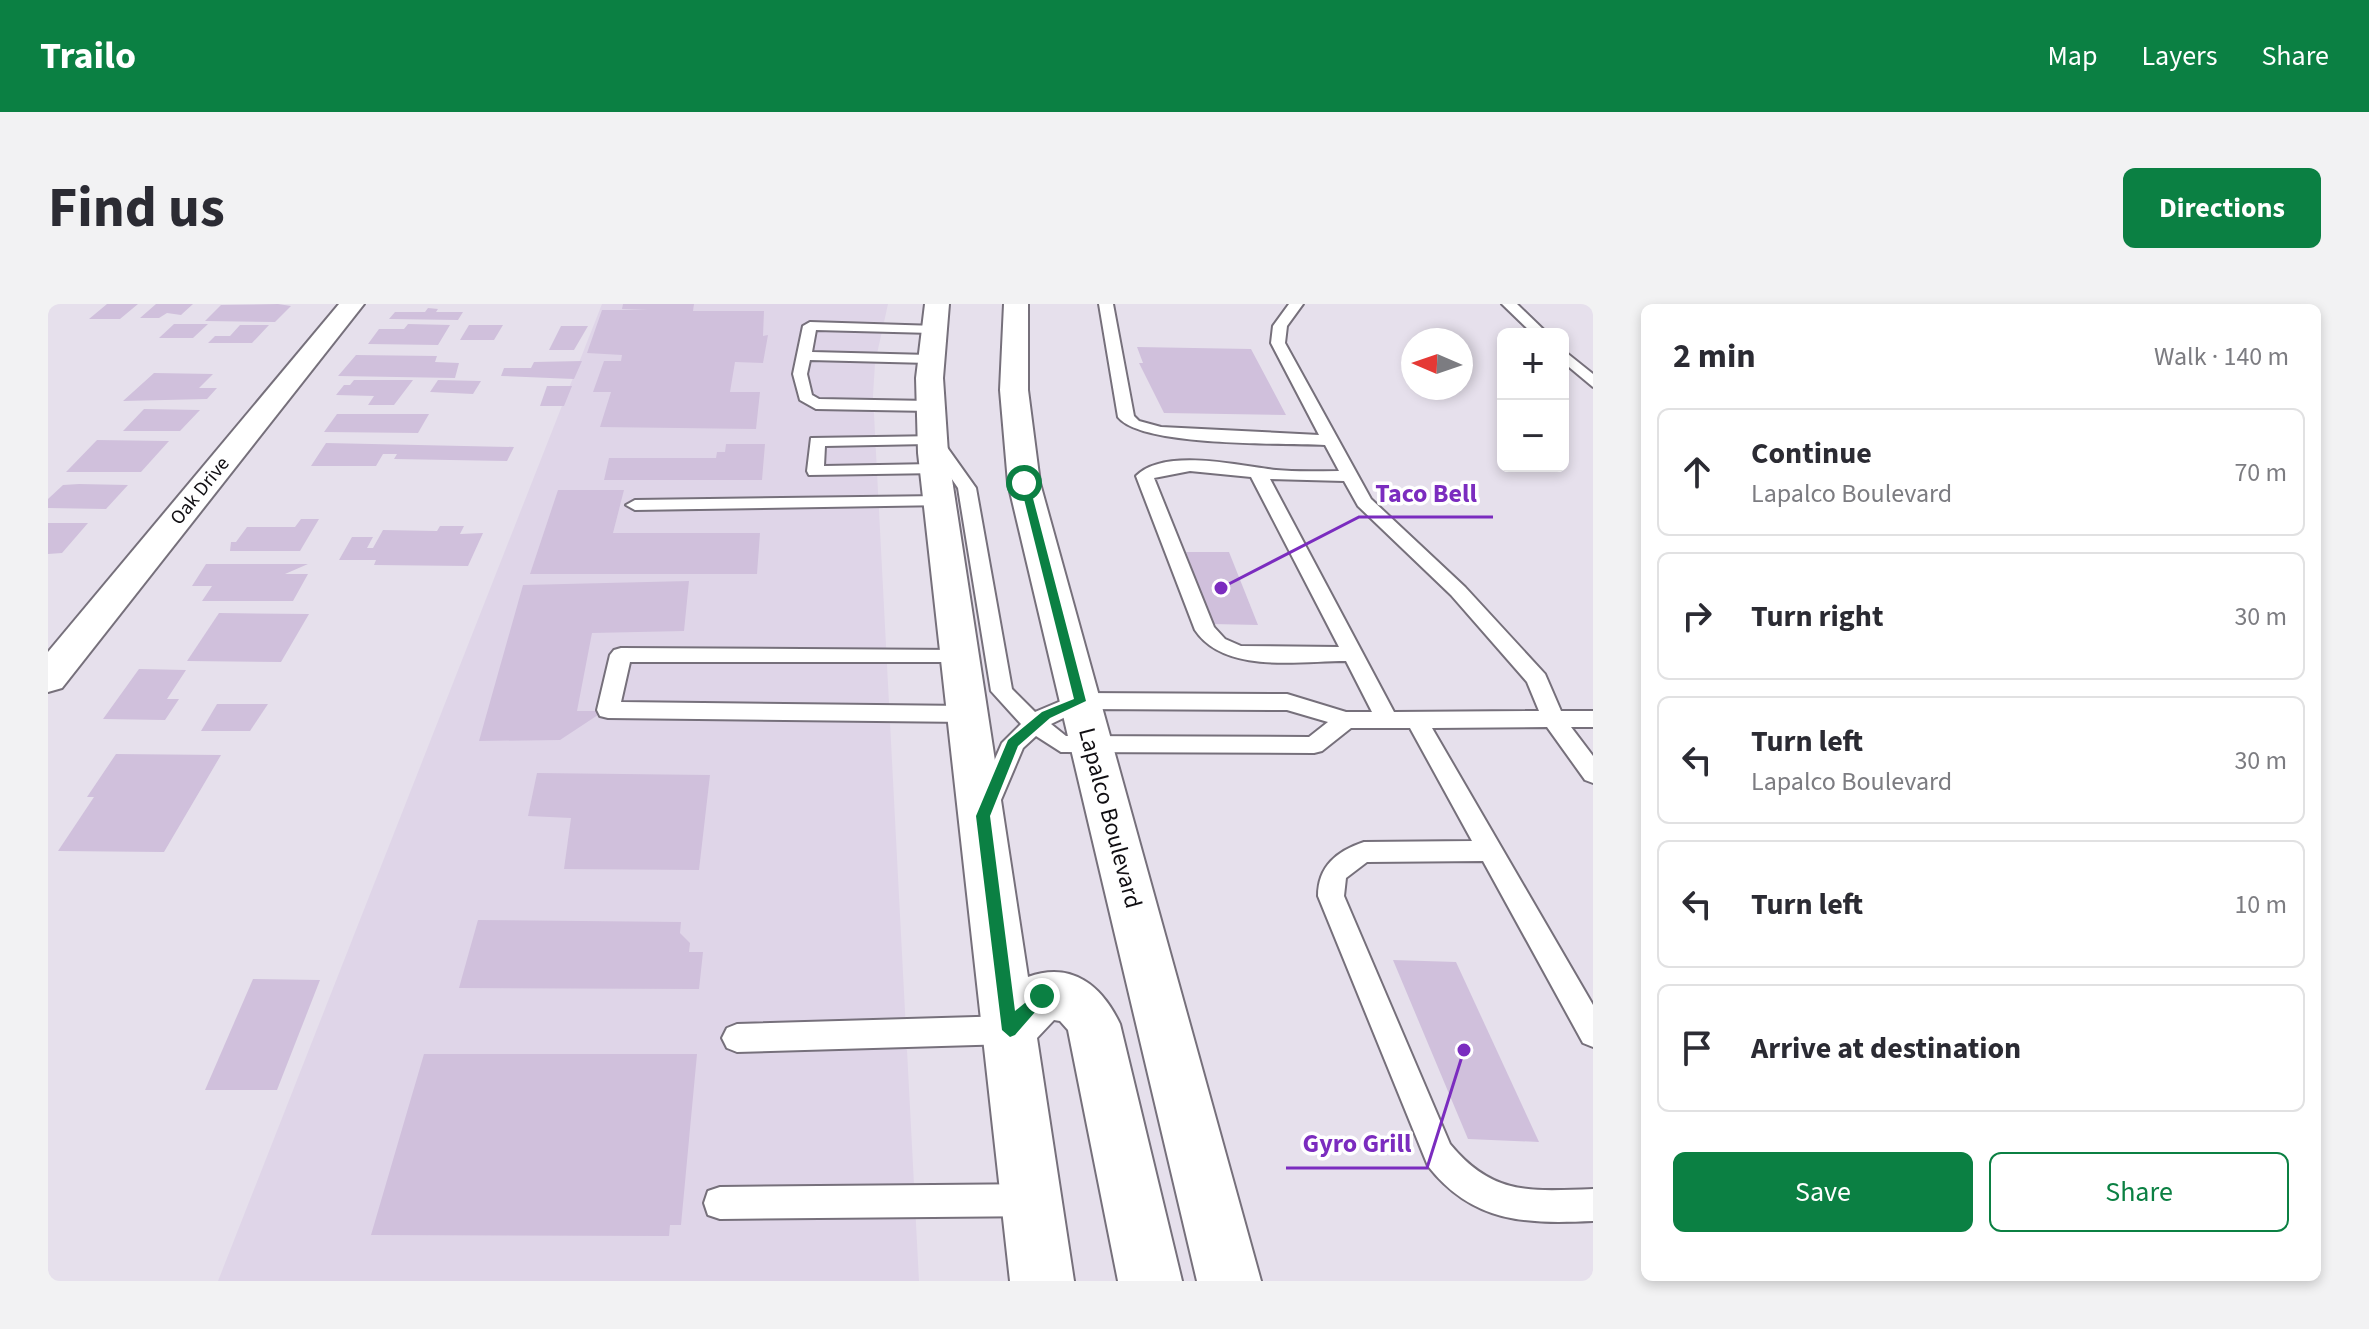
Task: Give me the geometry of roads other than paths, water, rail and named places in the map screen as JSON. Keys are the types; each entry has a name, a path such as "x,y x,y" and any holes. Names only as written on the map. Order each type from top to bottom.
{"main road":[{"name":"Oak Drive","path":"48,678 352,304"},
{"name":"Lapalco Boulevard","path":"1016,304 1014,390 1024,483 1229,1281"},
{"path":"933,331 934,454 1042,1281"},
{"path":"1010,1030 1025,1009 1042,996 1064,996 1083,1005 1093,1024 1150,1281"}],"lane":[{"path":"1106,304 1126,417 1133,424 1160,432 1331,440"},
{"path":"1296,304 1280,326 1278,343 1364,502 1458,591 1537,679 1553,719 1593,774"},
{"path":"1509,304 1535,328"},
{"path":"933,331 810,326 800,374 805,397 934,454 967,488 1002,691 1061,744 1085,723 1287,702 1346,720 1593,719"},
{"path":"804,356 933,331"},
{"path":"1569,360 1593,382"},
{"path":"817,441 934,454 815,471 817,441"},
{"path":"635,505 934,454"},
{"path":"1351,476 1182,467 1158,468 1145,476 1205,630 1218,644 1238,653 1353,654"},
{"path":"1266,473 1387,719"},
{"path":"961,657 621,655 608,710 968,714"},
{"path":"983,816 1013,743 1046,715 1085,723 1314,745 1346,720"},
{"path":"1416,719 1593,1033"},
{"path":"1491,851 1364,852 1336,869 1330,884 1331,896 1439,1155 1450,1172 1471,1189 1495,1200 1528,1207 1593,1205"},
{"path":"737,1038 1010,1030"},
{"path":"720,1203 1033,1200"}],"place":[{"name":"Taco Bell","path":"1221,588"},
{"name":"Gyro Grill","path":"1464,1050"}]}
